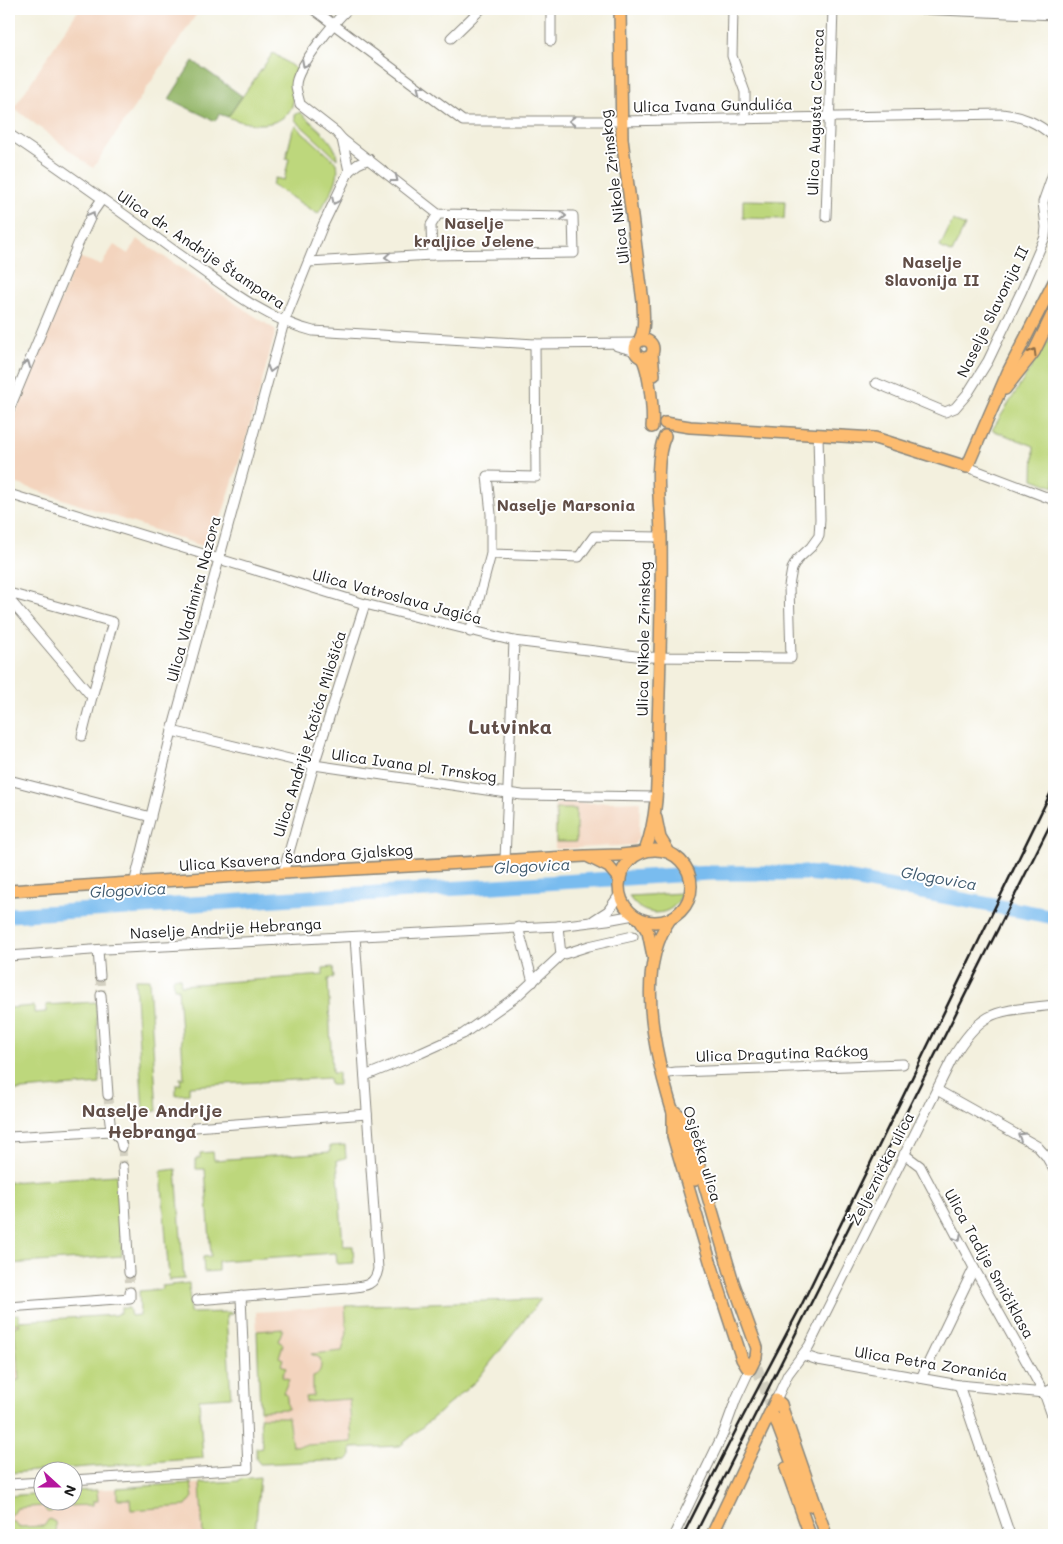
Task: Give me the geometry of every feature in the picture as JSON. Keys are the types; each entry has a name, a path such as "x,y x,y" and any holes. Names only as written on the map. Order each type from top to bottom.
{"main road":[{"name":"Ulica Nikole Zrinskog","path":"620,9 620,121 643,302 648,317 643,349 648,374 652,416 660,429 660,657 655,816 660,838 668,851"},
{"path":"660,429 690,427 875,438 966,467 1008,372 1054,282"},
{"path":"998,398 1034,352 1054,311"},
{"name":"Ulica Nikole Zrinskog","path":"642,852 655,816"},
{"path":"585,856 595,858 609,867 620,888 627,908 637,917 656,922 670,919 683,909 692,886 688,871 679,858 668,851 659,849 642,852 630,859 624,867 620,888"},
{"name":"Ulica Ksavera Šandora Gjalskog","path":"9,891 283,873 621,855 642,852"},
{"name":"Osječka ulica","path":"637,917 648,932 654,960"},
{"name":"Osječka ulica","path":"670,919 660,937 654,960 651,994 654,1038 673,1110 751,1352"},
{"path":"673,1110 680,1116 689,1132 733,1282 757,1348 756,1357 750,1369 747,1368 742,1359 710,1261 673,1136 673,1110"},
{"path":"712,1535 762,1426 776,1400 781,1404 826,1535"},
{"path":"776,1418 819,1535"},
{"path":"762,1426 774,1436 810,1535"}],"street":[{"name":"Ulica Ivana Gundulića","path":"313,9 463,121 620,121 1002,114 1023,117 1054,137"},
{"path":"309,262 432,255 574,252 573,216 438,214 300,104 296,83 306,61 332,24 348,9"},
{"path":"451,38 481,9"},
{"path":"551,9 551,41"},
{"path":"733,9 732,56 745,92 745,118"},
{"name":"Ulica Augusta Cesarca","path":"826,217 833,9"},
{"path":"918,9 1054,15"},
{"name":"Ulica dr. Andrije Štampara","path":"9,134 218,282 284,322 313,331 535,344 607,343 643,349"},
{"path":"342,139 349,171 369,159"},
{"name":"Ulica Vladimira Nazora","path":"134,884 172,731 284,322 323,225 349,171"},
{"name":"Naselje Slavonija II","path":"876,383 945,412 955,408 968,394 999,339 1042,245 1046,227 1044,202 1054,171"},
{"path":"9,407 78,244 93,212 102,199"},
{"path":"432,255 431,225 438,214"},
{"path":"470,632 491,554 491,514 487,476 536,477 535,344"},
{"name":"Ulica Vatroslava Jagića","path":"9,494 365,604 470,632 514,641 644,657 791,658 790,586 792,569 797,560 811,547 819,536 818,435"},
{"path":"966,467 1054,500"},
{"path":"491,554 579,556 594,536 661,537"},
{"path":"9,593 113,622 82,736"},
{"path":"9,599 92,697"},
{"name":"Ulica Andrije Kačića Milošića","path":"283,873 314,765 365,604"},
{"path":"505,860 514,641"},
{"name":"Ulica Ivana pl. Trnskog","path":"172,731 314,765 507,793 522,795 656,797"},
{"path":"9,780 151,817"},
{"path":"594,920 608,911 620,888"},
{"name":"Naselje Andrije Hebranga","path":"9,956 558,926 594,920 637,917"},
{"path":"558,926 561,956"},
{"path":"518,928 533,982"},
{"path":"365,1076 464,1034 501,1008 561,956 588,946 633,936"},
{"path":"197,1300 348,1288 364,1286 374,1281 378,1269 356,937"},
{"path":"98,950 100,976"},
{"path":"101,995 108,1095"},
{"name":"Željeznička ulica","path":"776,1400 788,1374 809,1346 964,1038 975,1026 998,1012 1054,1005"},
{"name":"Ulica Dragutina Raćkog","path":"662,1074 903,1064"},
{"path":"937,1090 1037,1146 1046,1156 1054,1170"},
{"path":"110,1113 111,1131"},
{"path":"195,1127 368,1114"},
{"path":"9,1137 111,1131 117,1134 121,1140 122,1147"},
{"name":"Ulica Tadije Smičiklasa","path":"904,1154 920,1166 974,1268 1044,1393 1054,1421"},
{"path":"123,1167 129,1273"},
{"path":"921,1378 974,1268"},
{"path":"9,1307 130,1298 130,1292"},
{"path":"82,1479 248,1469 241,1296"},
{"name":"Ulica Petra Zoranića","path":"803,1355 818,1360 959,1384 1044,1393"},
{"path":"674,1535 724,1432 750,1369"},
{"path":"959,1384 1010,1535"},
{"path":"1044,1393 1054,1388"},
{"path":"9,1484 32,1483"}],"shaded area":[{"path":"79,9 200,9 93,168 14,108"},
{"path":"137,239 276,330 248,433 212,547 208,548 9,481 9,429 78,257 101,265 114,245 128,254"},
{"path":"640,801 639,837 634,845 555,849 555,804"},
{"path":"541,1299 476,1381 400,1446 262,1450 256,1312 345,1306"},
{"path":"19,1323 20,1326 14,1326 19,1380 9,1424 9,1324"},
{"path":"260,1480 255,1535 9,1535 9,1496 32,1494 32,1512 82,1512 82,1490"}],"green space":[{"path":"273,53 299,71 293,90 293,104 287,114 281,119 264,124 254,124 228,117"},
{"path":"193,61 242,96 228,117 219,114 215,121 169,99"},
{"path":"300,112 328,139 336,152 337,159 295,120 295,115"},
{"path":"296,126 337,163 338,170 335,183 318,214 272,185 275,178 284,180 289,159 286,158 293,129"},
{"path":"743,200 785,201 784,219 743,218"},
{"path":"953,220 965,226 952,253 940,247"},
{"path":"1054,331 1054,487 1033,479 1034,446 992,430"},
{"path":"556,809 576,809 576,842 556,842"},
{"path":"682,893 678,902 672,908 657,913 641,909 634,904 629,896"},
{"path":"333,967 334,978 328,979 332,1073 338,1073 338,1085 330,1085 329,1078 189,1086 189,1094 176,1095 176,1084 181,1084 180,1078 184,1078 178,988 174,988 173,978 180,977 181,985 323,975 323,968"},
{"path":"135,979 149,979 157,1111 143,1112"},
{"path":"96,1002 100,1084 9,1091 9,1008 34,1006 34,1013 46,1012 46,1005"},
{"path":"345,1145 346,1158 337,1160 343,1246 353,1246 354,1263 337,1264 336,1253 218,1261 218,1271 204,1272 203,1257 211,1256 205,1169 196,1169 196,1158 200,1158 200,1153 213,1152 214,1160 330,1152 330,1146"},
{"path":"176,1169 184,1279 169,1280 161,1171"},
{"path":"117,1175 122,1256 9,1264 9,1182"},
{"path":"189,1283 190,1313 232,1312 233,1314 226,1315 231,1397 199,1399 203,1458 82,1467 82,1462 32,1462 32,1471 9,1473 9,1381 19,1380 14,1326 20,1325 19,1323 9,1324 9,1315 19,1314 19,1321 115,1315 121,1312 121,1308 129,1308 131,1316 140,1315 139,1291 162,1289 162,1286"},
{"path":"541,1299 476,1381 400,1446 351,1448 351,1456 347,1460 260,1464 256,1459 256,1448 262,1447 260,1417 288,1417 292,1446 352,1442 349,1399 306,1402 305,1397 313,1396 313,1376 319,1372 321,1367 320,1358 311,1354 342,1351 347,1333 345,1306"},
{"path":"283,1329 278,1341 283,1344 279,1357 283,1359 281,1365 286,1367 282,1377 289,1379 283,1393 288,1396 288,1409 260,1410 257,1331"},
{"path":"260,1477 255,1535 203,1535 200,1483 239,1481 240,1479"},
{"path":"191,1483 193,1497 186,1506 131,1510 130,1499 117,1499 117,1488"},
{"path":"97,1490 98,1501 93,1501 93,1505 82,1505 82,1491"},
{"path":"32,1494 32,1507 17,1508 14,1513 9,1515 9,1496"},
{"path":"49,1519 55,1522 56,1535 9,1535 9,1520 16,1523 18,1527 44,1526"}],"waterway":[{"name":"Glogovica","path":"9,915 710,873 806,873 836,876 1054,917"}],"tunnel":[{"path":"100,976 101,995"},
{"path":"108,1095 109,1113"},
{"path":"122,1147 123,1167"},
{"path":"129,1273 130,1292"},
{"path":"751,1352 775,1416"}],"railway":[{"path":"683,1535 801,1306 1054,786"},
{"path":"695,1535 1054,817"}],"district":[{"name":"Naselje kraljice Jelene","path":"474,232"},
{"name":"Naselje Slavonija II","path":"932,271"},
{"name":"Naselje Marsonia","path":"566,505"},
{"name":"Lutvinka","path":"510,727"},
{"name":"Naselje Andrije Hebranga","path":"152,1121"}]}
